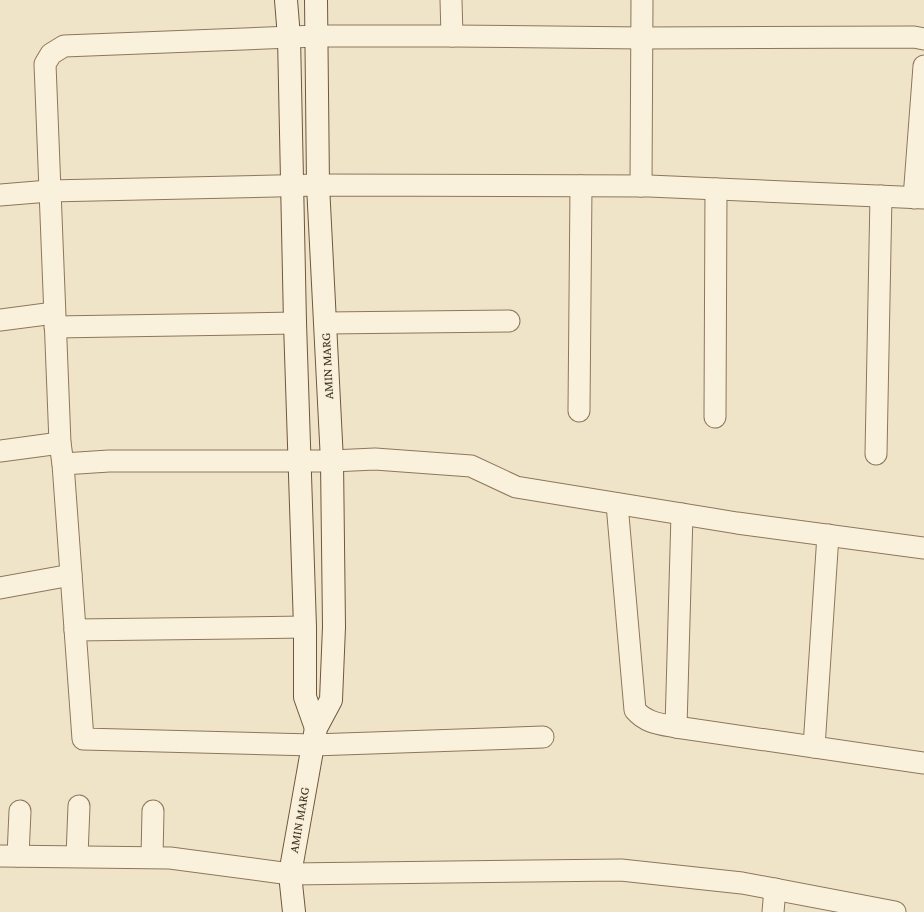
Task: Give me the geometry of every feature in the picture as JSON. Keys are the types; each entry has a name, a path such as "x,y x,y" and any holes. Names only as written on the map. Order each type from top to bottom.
{"main road":[{"name":"AMIN MARG","path":"286,0 289,37 295,323 305,627 305,697 315,737"},
{"name":"AMIN MARG","path":"294,912 290,874 315,737 330,700 334,627 332,461 318,185 316,0"}],"street":[{"path":"451,0 452,36"},
{"path":"641,186 642,0"},
{"path":"543,737 83,739 63,464 60,443 49,191 46,64 51,54 64,46 317,36 642,38 914,37 924,39"},
{"path":"0,195 49,191 318,185 641,186 919,198 924,66"},
{"path":"579,411 581,186"},
{"path":"715,418 716,189"},
{"path":"876,454 881,196"},
{"path":"0,320 295,323"},
{"path":"325,323 509,321"},
{"path":"0,451 60,443"},
{"path":"63,464 109,461 332,461 375,459 472,466 516,487 737,523 924,548"},
{"path":"617,504 635,710 641,717 653,722 676,727 924,763"},
{"path":"676,727 682,514"},
{"path":"814,747 828,535"},
{"path":"0,588 71,575"},
{"path":"75,630 305,627"},
{"path":"78,854 80,806"},
{"path":"20,811 12,854 151,853 170,858 290,874 621,870 742,883 895,912"},
{"path":"151,853 153,811"},
{"path":"773,912 775,889"}]}
